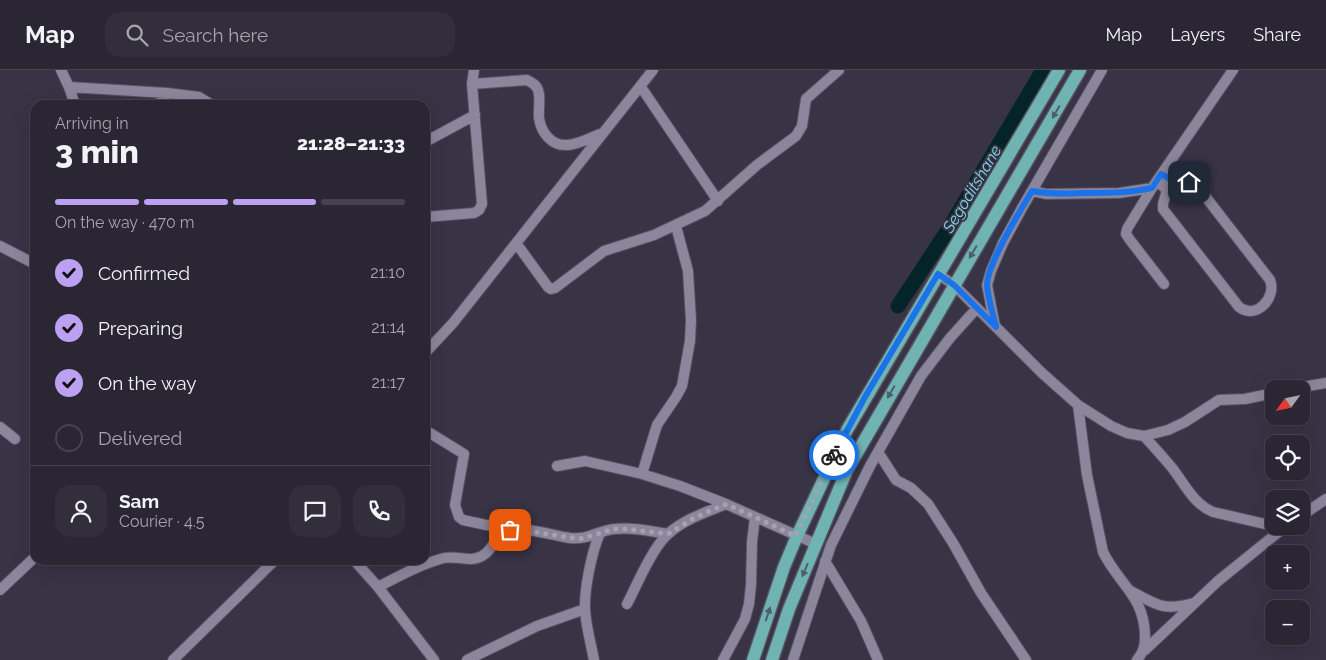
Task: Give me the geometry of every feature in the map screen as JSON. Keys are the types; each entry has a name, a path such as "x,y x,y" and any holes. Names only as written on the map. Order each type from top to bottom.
{"main road":[{"path":"753,660 796,536 847,430 1059,70"},
{"path":"772,660 789,608 847,470 1080,70"},
{"path":"903,334 919,344"}],"street":[{"path":"61,70 73,100"},
{"path":"430,217 474,213 479,210 482,204 472,84 474,70"},
{"path":"430,347 452,323 653,70"},
{"path":"516,243 551,289 555,288 604,251 636,242 676,226 705,211 757,165 796,136 802,126 806,99 839,70"},
{"path":"996,327 988,291 988,280 1003,243 1102,70"},
{"path":"1164,284 1126,234 1126,229 1234,70"},
{"path":"472,84 527,80 535,84 538,91 539,118 543,131 548,139 558,144 568,145 601,134"},
{"path":"69,87 167,93 202,100"},
{"path":"641,87 718,201"},
{"path":"162,100 167,93"},
{"path":"430,139 475,115"},
{"path":"1032,191 1046,194 1119,193 1157,181 1194,183 1270,280 1272,291 1267,303 1247,311 1239,307 1163,209 1162,204 1167,190 1157,181"},
{"path":"642,474 657,425 682,386 690,341 691,320 688,271 676,226"},
{"path":"0,246 30,261"},
{"path":"938,274 954,285 1042,373 1078,405 1111,426 1127,433 1144,436 1168,430 1185,422 1220,400 1245,399 1265,395"},
{"path":"793,660 825,561 848,510 878,452 921,376 950,338 977,308"},
{"path":"1310,386 1326,383"},
{"path":"1078,405 1087,475 1103,552 1108,562 1131,591 1141,609 1144,622 1141,657"},
{"path":"0,427 15,439"},
{"path":"430,433 464,454 455,505 458,517 463,520 510,530 522,530 580,539 613,529 668,534"},
{"path":"1144,436 1173,469 1194,500 1204,508 1213,512 1265,523"},
{"path":"878,452 896,480 910,488 928,504 953,543 981,593 1026,660"},
{"path":"557,466 585,461 642,474 726,504 816,544"},
{"path":"1310,510 1326,499"},
{"path":"627,604 657,548 668,534 694,518 726,504"},
{"path":"723,660 745,619 751,585 752,542 755,517"},
{"path":"430,563 448,557 474,559 483,556 501,534 510,530"},
{"path":"594,660 584,609 590,566 595,544 600,533"},
{"path":"1141,657 1218,580 1270,535"},
{"path":"0,590 30,561"},
{"path":"825,561 861,621 878,660"},
{"path":"174,660 270,565"},
{"path":"359,565 378,586 434,660"},
{"path":"378,586 425,565"},
{"path":"1131,591 1159,606 1168,608 1177,608 1195,603"},
{"path":"467,660 537,626 584,609"}],"waterway":[{"name":"Segoditshane","path":"898,306 948,230 1043,70"}],"way so far":[{"path":"510,530 522,530 580,539 613,529 668,534 678,526 726,504 796,536 834,455"}],"route":[{"path":"834,455 865,397 938,274 954,285 996,327 988,291 988,280 1003,243 1032,191 1046,194 1133,192 1152,188 1161,174 1178,183 1189,182"}]}
